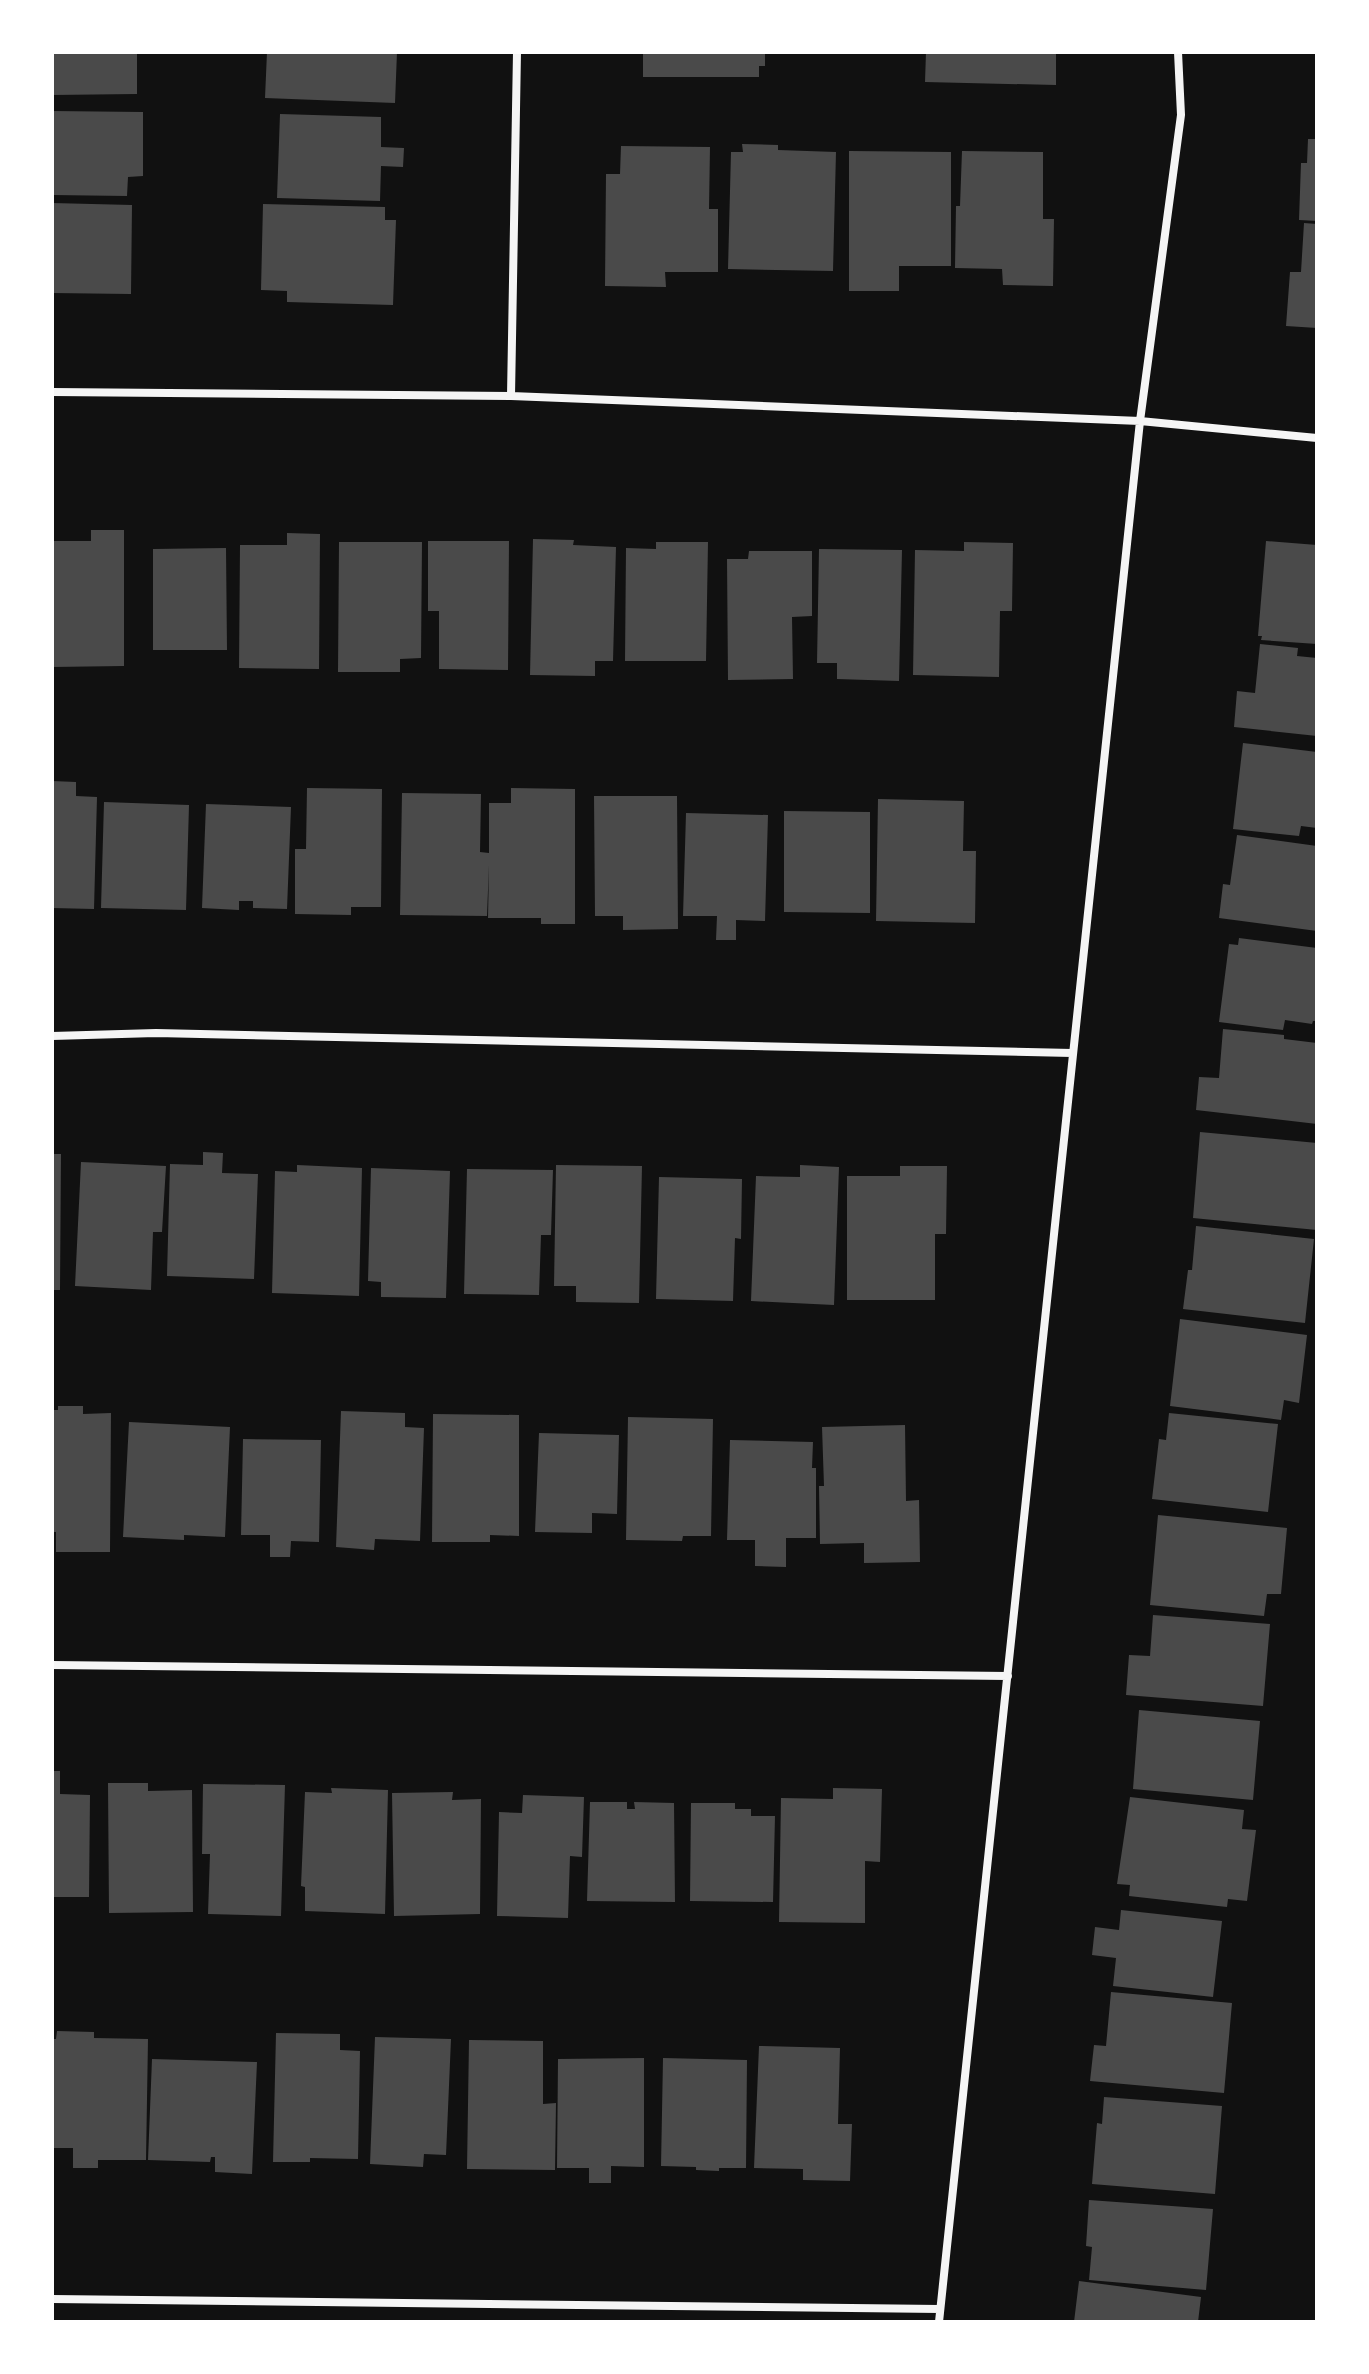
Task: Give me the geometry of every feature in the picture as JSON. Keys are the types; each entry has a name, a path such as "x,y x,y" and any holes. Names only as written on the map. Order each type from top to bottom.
{"street":[{"path":"511,396 517,52"},
{"path":"939,2322 1140,421 1181,115 1178,52"},
{"path":"52,392 511,396 1140,421 1317,438"},
{"path":"52,1036 156,1033 1072,1053"},
{"path":"52,1665 1008,1676"},
{"path":"52,2299 940,2309"}],"building":[{"path":"52,52 137,52 137,94 52,95"},
{"path":"267,52 397,52 395,103 265,98"},
{"path":"643,52 765,52 765,66 759,66 759,77 643,77"},
{"path":"926,52 1056,52 1056,85 925,82"},
{"path":"52,111 143,112 143,176 128,177 127,196 52,195"},
{"path":"280,114 381,117 381,147 404,148 403,167 381,166 380,201 277,198"},
{"path":"1308,139 1317,139 1317,221 1299,220 1301,163 1307,163"},
{"path":"742,144 778,145 778,150 836,152 833,271 728,269 731,152 743,152"},
{"path":"621,146 710,147 709,209 718,209 718,272 665,272 666,287 605,286 606,174 620,174"},
{"path":"849,151 951,152 951,266 899,266 899,291 849,291"},
{"path":"962,151 1043,152 1043,219 1054,219 1053,286 1003,285 1002,269 955,268 956,206 960,206"},
{"path":"52,203 132,205 131,294 52,293"},
{"path":"263,204 385,207 385,220 396,220 393,305 287,302 287,291 261,290"},
{"path":"1304,223 1317,224 1317,328 1286,326 1290,272 1301,272"},
{"path":"91,530 124,530 124,666 52,667 52,541 91,541"},
{"path":"287,533 320,534 319,669 239,668 240,545 287,545"},
{"path":"533,539 574,540 573,545 616,547 613,661 595,661 595,676 530,675"},
{"path":"428,541 509,541 508,670 439,669 439,611 428,611"},
{"path":"1266,541 1317,545 1317,644 1261,640 1262,636 1258,636"},
{"path":"339,542 422,542 421,658 400,659 400,672 338,672"},
{"path":"656,542 708,542 706,661 625,661 626,548 656,549"},
{"path":"964,542 1013,543 1012,611 1000,611 999,677 913,675 915,550 964,551"},
{"path":"226,548 227,650 153,650 153,549"},
{"path":"819,549 902,550 899,681 837,679 837,663 817,663"},
{"path":"749,551 812,551 812,616 792,617 793,679 728,680 727,559 748,559"},
{"path":"1260,644 1298,648 1297,656 1317,658 1317,736 1234,727 1237,691 1255,693"},
{"path":"1243,743 1317,752 1317,828 1301,826 1299,836 1233,829"},
{"path":"52,781 76,782 76,796 97,797 94,909 52,908"},
{"path":"307,788 382,789 381,907 351,907 351,915 295,914 295,849 306,849"},
{"path":"511,788 575,789 575,924 541,924 541,918 488,918 489,865 487,916 400,915 402,793 481,794 480,852 489,853 489,803 511,803"},
{"path":"594,796 677,796 678,929 623,930 623,916 595,916"},
{"path":"878,799 964,801 963,851 976,851 975,923 876,921"},
{"path":"104,802 189,805 186,910 101,908"},
{"path":"206,804 291,807 287,909 253,908 253,901 239,901 239,910 202,908"},
{"path":"784,811 870,812 870,913 784,912"},
{"path":"686,813 768,815 765,921 736,920 736,940 716,940 717,916 683,916"},
{"path":"1237,835 1317,846 1317,931 1219,918 1223,884 1230,885"},
{"path":"1239,938 1317,948 1317,1021 1312,1024 1285,1020 1283,1030 1219,1022 1229,944 1238,945"},
{"path":"1223,1029 1284,1035 1284,1039 1317,1043 1317,1124 1196,1110 1199,1077 1219,1078"},
{"path":"1200,1132 1317,1143 1317,1230 1193,1218"},
{"path":"203,1152 223,1153 222,1173 258,1174 254,1279 167,1276 170,1164 203,1165"},
{"path":"52,1154 61,1154 60,1290 52,1290"},
{"path":"81,1162 166,1166 162,1232 153,1232 151,1290 75,1286"},
{"path":"297,1165 362,1168 359,1296 272,1293 275,1171 297,1172"},
{"path":"556,1165 642,1166 639,1303 576,1302 576,1286 554,1286"},
{"path":"800,1165 839,1167 834,1305 751,1301 756,1176 800,1177"},
{"path":"900,1166 947,1166 946,1234 935,1234 935,1300 847,1300 847,1176 900,1176"},
{"path":"371,1168 450,1171 446,1298 381,1297 381,1282 368,1281"},
{"path":"467,1169 553,1170 551,1235 541,1235 539,1295 464,1294"},
{"path":"659,1177 742,1179 741,1239 735,1238 733,1301 656,1299"},
{"path":"1196,1226 1314,1239 1305,1323 1183,1309 1188,1270 1192,1270"},
{"path":"1180,1319 1307,1335 1299,1403 1284,1400 1281,1420 1170,1406"},
{"path":"58,1406 83,1406 83,1414 111,1413 110,1552 56,1552 56,1532 52,1532 52,1410 58,1410"},
{"path":"341,1411 405,1413 405,1427 424,1428 420,1541 375,1539 374,1550 336,1547"},
{"path":"1169,1413 1278,1424 1268,1512 1152,1499 1159,1439 1166,1440"},
{"path":"433,1414 519,1415 519,1536 490,1535 490,1542 432,1542"},
{"path":"628,1417 713,1419 711,1536 683,1536 682,1541 626,1540"},
{"path":"129,1422 230,1427 225,1537 184,1535 184,1540 123,1537"},
{"path":"905,1425 906,1501 919,1500 920,1562 864,1563 864,1543 820,1544 819,1486 824,1486 822,1427"},
{"path":"539,1433 619,1435 617,1514 592,1513 592,1533 535,1532"},
{"path":"243,1439 321,1440 319,1542 291,1541 290,1557 270,1557 270,1535 241,1535"},
{"path":"730,1440 813,1442 816,1538 786,1538 786,1567 755,1566 755,1540 727,1540"},
{"path":"1158,1515 1287,1528 1281,1594 1267,1594 1264,1616 1150,1605"},
{"path":"1153,1615 1270,1624 1263,1706 1126,1695 1129,1655 1150,1656"},
{"path":"1139,1710 1260,1721 1253,1800 1133,1789"},
{"path":"52,1771 60,1771 60,1794 90,1795 89,1897 52,1897"},
{"path":"108,1783 148,1783 148,1791 192,1790 193,1912 109,1913"},
{"path":"203,1784 285,1785 281,1916 208,1914 210,1854 202,1854"},
{"path":"331,1788 388,1790 385,1914 305,1911 305,1887 301,1886 305,1792 332,1793"},
{"path":"833,1788 882,1789 880,1862 865,1861 865,1923 779,1922 781,1798 833,1799"},
{"path":"453,1792 452,1800 481,1799 480,1914 394,1916 392,1793"},
{"path":"523,1795 584,1797 582,1857 570,1856 568,1918 497,1916 499,1812 522,1813"},
{"path":"1130,1797 1244,1810 1242,1829 1256,1830 1247,1901 1228,1899 1227,1907 1129,1896 1130,1885 1117,1884"},
{"path":"590,1802 627,1802 627,1809 635,1809 634,1802 674,1803 675,1902 587,1901"},
{"path":"691,1803 735,1803 735,1809 751,1809 751,1816 775,1816 773,1902 690,1901"},
{"path":"1121,1910 1222,1921 1213,1997 1113,1986 1116,1958 1092,1955 1095,1927 1119,1930"},
{"path":"1111,1992 1232,2003 1224,2093 1090,2081 1094,2045 1106,2046"},
{"path":"57,2031 94,2032 94,2038 148,2039 146,2160 98,2160 98,2168 73,2168 73,2148 52,2148 52,2039 56,2039"},
{"path":"276,2033 340,2034 340,2050 360,2051 358,2159 310,2158 310,2162 273,2162"},
{"path":"375,2037 451,2039 446,2155 424,2154 423,2167 370,2164"},
{"path":"469,2040 543,2041 543,2104 556,2103 555,2170 467,2169"},
{"path":"759,2046 840,2048 838,2124 852,2124 850,2181 803,2180 803,2169 754,2168"},
{"path":"644,2058 644,2167 611,2166 611,2183 589,2183 589,2168 557,2168 558,2059"},
{"path":"663,2058 747,2060 746,2168 719,2168 719,2171 661,2166"},
{"path":"152,2059 257,2062 252,2174 215,2172 215,2157 211,2157 210,2162 148,2160"},
{"path":"1104,2097 1222,2106 1215,2194 1092,2184 1097,2123 1102,2124"},
{"path":"1089,2200 1213,2209 1206,2290 1089,2280 1092,2247 1086,2246"},
{"path":"1079,2281 1201,2297 1198,2322 1074,2322"}]}
